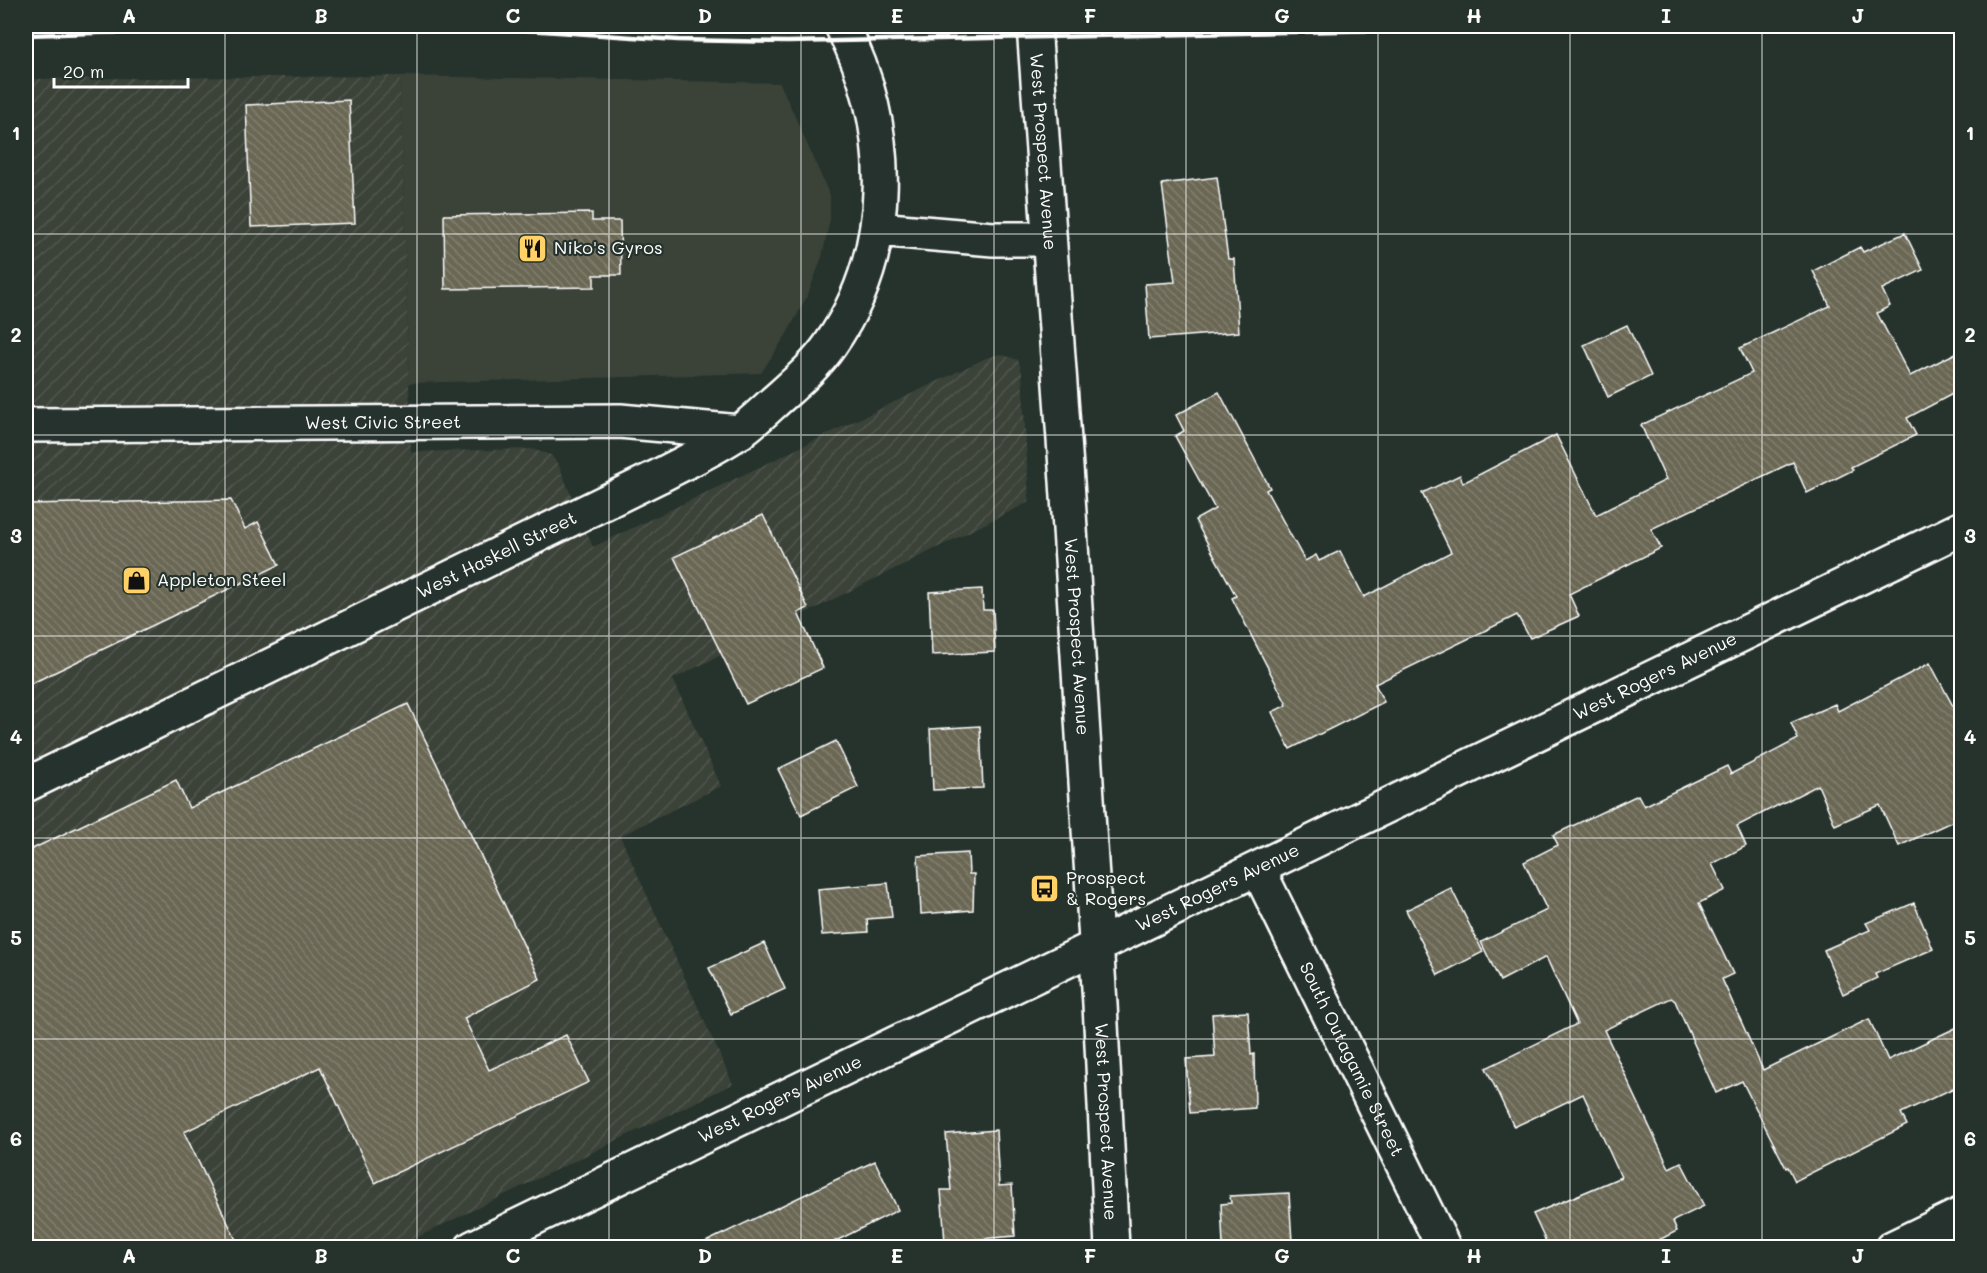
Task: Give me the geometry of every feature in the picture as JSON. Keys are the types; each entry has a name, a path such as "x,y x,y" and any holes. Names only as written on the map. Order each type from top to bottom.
{"street":[{"path":"842,26 871,98 882,156 877,229 993,239 1049,239"},
{"name":"West Prospect Avenue","path":"1034,26 1067,481 1100,1004 1112,1248"},
{"name":"West Haskell Street","path":"26,785 659,476 740,432 799,381 830,345 862,285 877,229"},
{"name":"West Civic Street","path":"26,425 620,421 740,432"},
{"name":"West Rogers Avenue","path":"472,1248 1962,528"},
{"name":"South Outagamie Street","path":"1258,869 1444,1248"},
{"path":"1892,1248 1962,1214"}],"shaded area":[{"path":"400,76 780,83 830,196 830,219 822,257 808,294 788,332 761,373 409,383"},
{"path":"400,76 411,452 531,449 551,455 559,466 593,547 986,358 1000,354 1018,360 1022,372 1029,502 673,679 721,786 620,836 733,1084 397,1247 26,1247 26,79"}],"building":[{"path":"349,100 355,223 251,227 246,105"},
{"path":"1217,177 1228,259 1234,259 1239,332 1149,339 1145,284 1175,282 1162,184"},
{"name":"Niko's Gyros","path":"592,213 592,221 620,221 621,275 594,275 594,287 445,289 444,215"},
{"path":"1905,233 1923,270 1882,289 1890,306 1877,313 1910,376 1962,350 1962,389 1907,418 1916,435 1851,467 1853,470 1807,493 1793,462 1651,529 1661,548 1569,594 1579,616 1530,638 1517,615 1375,684 1384,702 1290,749 1272,712 1287,705 1232,598 1236,596 1195,520 1215,509 1175,436 1184,431 1176,415 1219,392 1270,488 1266,490 1305,561 1316,555 1319,561 1340,551 1364,597 1451,552 1422,493 1460,475 1463,483 1556,435 1596,515 1666,480 1641,425 1752,373 1740,348 1830,306 1813,271 1860,247 1863,252"},
{"path":"1627,325 1651,376 1608,397 1584,345"},
{"name":"Appleton Steel","path":"231,500 245,529 258,522 279,565 26,686 26,504"},
{"path":"763,515 808,608 798,613 823,668 746,704 674,557"},
{"path":"982,589 983,610 993,610 995,652 932,655 929,592"},
{"path":"1930,663 1962,723 1962,817 1899,846 1880,805 1835,825 1818,785 1737,826 1746,846 1712,864 1725,890 1699,903 1733,974 1722,979 1763,1070 1869,1019 1888,1060 1962,1025 1962,1084 1901,1113 1907,1125 1795,1181 1788,1167 1786,1168 1742,1081 1716,1093 1675,1001 1671,998 1604,1030 1669,1168 1681,1162 1704,1206 1673,1221 1677,1231 1643,1248 1549,1248 1533,1214 1621,1177 1583,1094 1514,1127 1486,1068 1577,1024 1546,957 1500,981 1481,942 1547,910 1524,862 1558,845 1553,835 1638,795 1644,806 1727,766 1731,774 1798,739 1791,723 1835,704 1838,711"},
{"path":"408,704 540,979 464,1018 489,1070 566,1035 589,1082 375,1183 320,1067 184,1132 240,1248 26,1248 26,852 176,780 189,808"},
{"path":"980,726 983,788 933,790 930,729"},
{"path":"836,741 858,787 801,815 778,769"},
{"path":"968,853 969,874 974,874 973,910 921,914 918,856"},
{"path":"888,883 892,917 867,919 868,932 822,935 818,889"},
{"path":"1451,888 1483,952 1438,975 1406,910"},
{"path":"1914,903 1933,949 1875,974 1877,978 1843,994 1824,950 1870,930 1866,923"},
{"path":"764,943 785,989 731,1014 709,968"},
{"path":"1248,1012 1251,1055 1254,1054 1255,1108 1190,1113 1186,1059 1215,1057 1212,1014"},
{"path":"996,1130 999,1186 1012,1185 1015,1236 945,1242 941,1190 951,1190 946,1134"},
{"path":"875,1161 898,1210 822,1248 693,1248"},
{"path":"1289,1193 1292,1242 1223,1245 1221,1204 1231,1203 1230,1196"}],"railway":[{"path":"26,35 334,26 474,28"},
{"path":"467,26 678,40 787,42 1599,26"}],"place":[{"name":"Niko's Gyros","path":"533,248"},
{"name":"Appleton Steel","path":"136,580"},
{"name":"Prospect & Rogers","path":"1045,888"}]}
